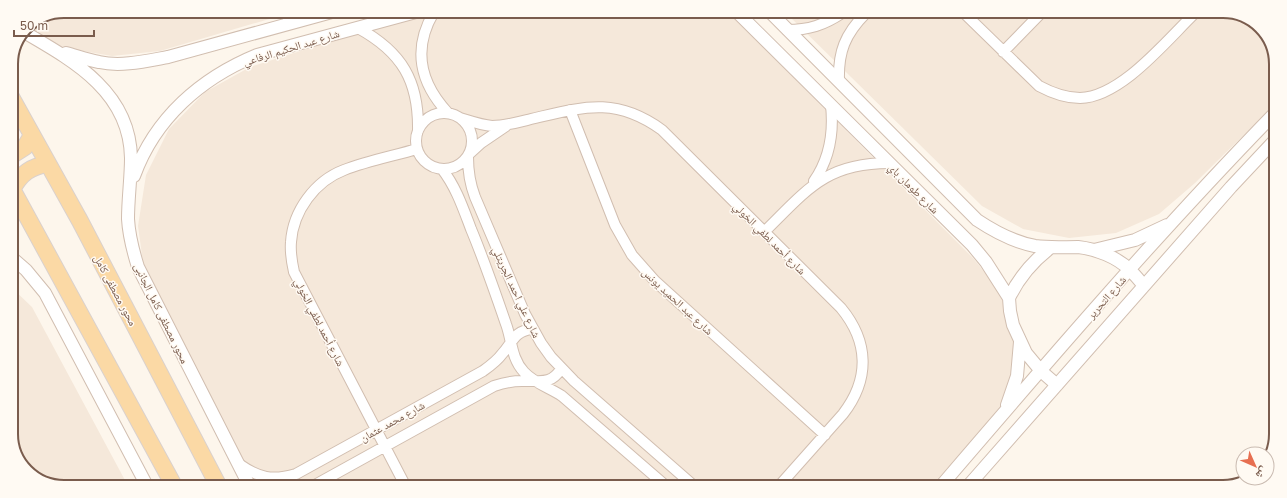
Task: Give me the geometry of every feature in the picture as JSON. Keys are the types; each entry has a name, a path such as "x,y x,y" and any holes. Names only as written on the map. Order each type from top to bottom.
{"main road":[{"name":"محور مصطفى كامل","path":"18,109 80,221 216,480"},
{"path":"18,152 25,147 32,135"},
{"path":"18,180 26,171 40,165 48,164"},
{"path":"18,199 171,480"}],"street":[{"path":"286,24 292,18"},
{"name":"شارع عبد الحكيم الرفاعي","path":"58,51 100,63 146,61 168,57 309,18"},
{"name":"شارع عبد الحكيم الرفاعي","path":"129,189 139,161 154,134 169,115 188,96 204,83 240,62 257,55 394,18"},
{"path":"358,28 374,37 388,48 400,62 409,78 415,95 417,107 418,131 416,140 417,149 421,158 436,168 454,168 462,163 468,156 472,144 472,134 467,125 460,118 448,113 437,101 428,86 423,70 422,53 424,37 431,18"},
{"name":"شارع طومان باي","path":"743,18 972,246 986,262 1009,298 1010,311 1020,342 1026,353 1041,371 1057,385"},
{"name":"شارع طومان باي","path":"775,18 977,220 990,229 1009,238 1035,246 1050,248 1079,248 1107,254 1130,270 1144,286"},
{"path":"787,30 802,30 817,27 834,18"},
{"path":"839,81 841,50 847,36 861,18"},
{"path":"969,18 1039,86 1052,93 1066,97 1081,98 1096,95 1118,84 1133,74 1190,18"},
{"path":"1003,52 1036,18"},
{"name":"محور مصطفى كامل الجانبى","path":"29,35 58,51 88,74 106,91 118,110 128,132 131,157 128,220 130,236 138,267 247,480"},
{"path":"811,186 820,172 829,150 833,122 831,105"},
{"name":"شارع أحمد لطفي الخولي","path":"460,118 492,126 509,124 570,110 602,107 618,108 634,113 648,120 662,130 841,308 856,330 860,342 862,356 861,381 857,393 844,414 784,480"},
{"name":"شارع عبد الحميد يونس","path":"570,110 615,225 632,255 655,281 825,435"},
{"path":"418,131 425,121 436,114 448,113"},
{"name":"شارع التحرير","path":"946,480 1130,270 1269,120"},
{"name":"شارع أحمد لطفي الخولي","path":"468,156 490,136 509,124"},
{"name":"شارع التحرير","path":"973,480 1231,187 1269,146"},
{"name":"شارع أحمد لطفي الخولي","path":"402,480 294,272 291,258 291,243 293,229 306,200 316,188 328,178 343,170 417,149"},
{"name":"شارع علي احمد الجريتلي","path":"468,156 470,184 532,329 541,343 561,369 687,480"},
{"path":"764,232 811,186 825,177 840,170 867,164 889,163"},
{"name":"شارع علي احمد الجريتلي","path":"442,169 454,188 489,274 507,326 512,350 523,371 535,381 562,396 659,480"},
{"path":"1094,250 1135,240 1175,221"},
{"path":"1009,298 1016,284 1026,270 1037,258 1050,248"},
{"path":"18,263 26,270 45,293 144,480"},
{"name":"شارع محمد عثمان","path":"239,464 251,473 266,478 281,478 296,474 483,371 494,363 520,332 532,329"},
{"path":"1004,413 1017,376 1020,342"},
{"name":"شارع محمد عثمان","path":"324,480 494,386 507,382 548,381 558,374 561,369"}],"shaded area":[{"path":"64,18 273,18 160,51 112,56 65,48 33,31 47,22"},
{"path":"418,18 734,18 973,258 999,290 1013,329 1013,370 1000,409 941,480 254,480 145,277 138,226 146,175 169,129 205,92 250,67 341,38"},
{"path":"791,18 1229,18 1238,20 1248,26 1259,36 1267,49 1269,61 1269,110 1195,183 1159,214 1116,233 1069,238 1023,229 982,206"},
{"path":"18,294 32,307 125,480 58,480 49,478 36,470 24,457 18,437"}]}
